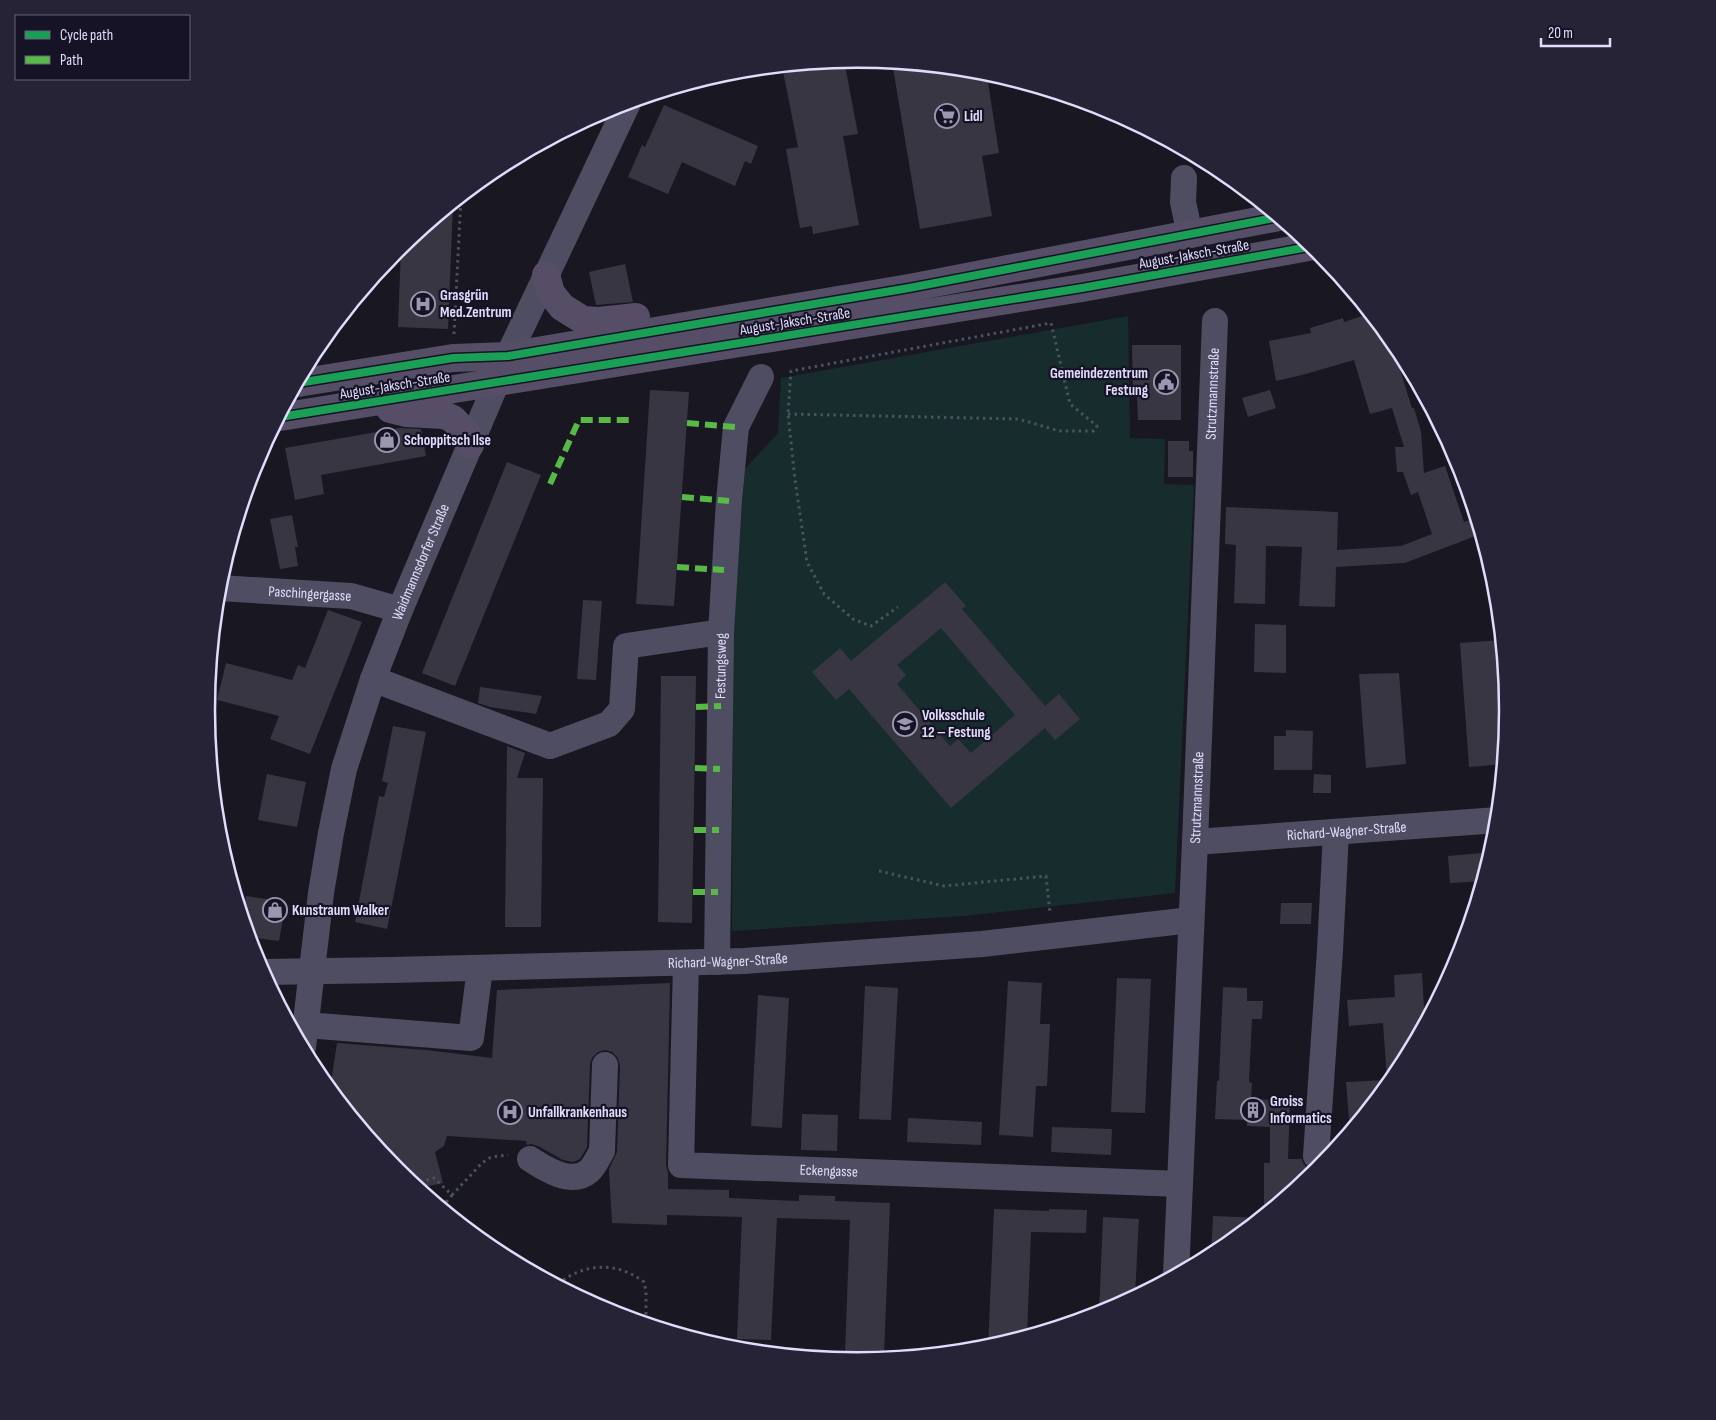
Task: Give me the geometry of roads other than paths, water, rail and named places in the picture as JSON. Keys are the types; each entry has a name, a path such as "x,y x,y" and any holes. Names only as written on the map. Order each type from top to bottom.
{"main road":[{"name":"August-Jaksch-Straße","path":"307,382 453,358 508,356 686,326 909,288 1272,218"},
{"name":"August-Jaksch-Straße","path":"288,416 1082,288 1304,248"},
{"path":"546,276 551,293 562,307 584,320 598,321 648,315 665,316 686,326"},
{"path":"367,403 406,413 444,415 453,419 467,434 470,445"}],"street":[{"name":"Waidmannsdorfer Straße","path":"305,1036 311,972 325,867 344,769 373,679 400,610 508,356 623,112"},
{"path":"1184,178 1183,202 1190,235"},
{"name":"Strutzmannstraße","path":"1176,1267 1196,842 1215,321"},
{"name":"Festungsweg","path":"717,962 721,632 724,560 736,426 761,377"},
{"name":"Paschingergasse","path":"227,589 351,596 400,610"},
{"path":"373,679 550,746 609,724 622,709 626,646 721,632"},
{"name":"Richard-Wagner-Straße","path":"1196,842 1490,821"},
{"path":"1316,1156 1336,833"},
{"name":"Richard-Wagner-Straße","path":"272,972 717,962 877,952 1053,936 1191,920"},
{"name":"Eckengasse","path":"686,963 681,1165 1180,1184"},
{"path":"305,1036 471,1038 480,968"},
{"path":"530,1159 548,1172 566,1176 578,1176 589,1172 602,1151 605,1065"}],"place":[{"name":"Lidl","path":"947,116"},
{"name":"Grasgrün Med.Zentrum","path":"423,304"},
{"name":"Gemeindezentrum Festung","path":"1166,382"},
{"name":"Schoppitsch Ilse","path":"387,440"},
{"name":"Volksschule 12 – Festung","path":"905,724"},
{"name":"Kunstraum Walker","path":"275,910"},
{"name":"Groiss Informatics","path":"1253,1110"},
{"name":"Unfallkrankenhaus","path":"510,1112"}]}
